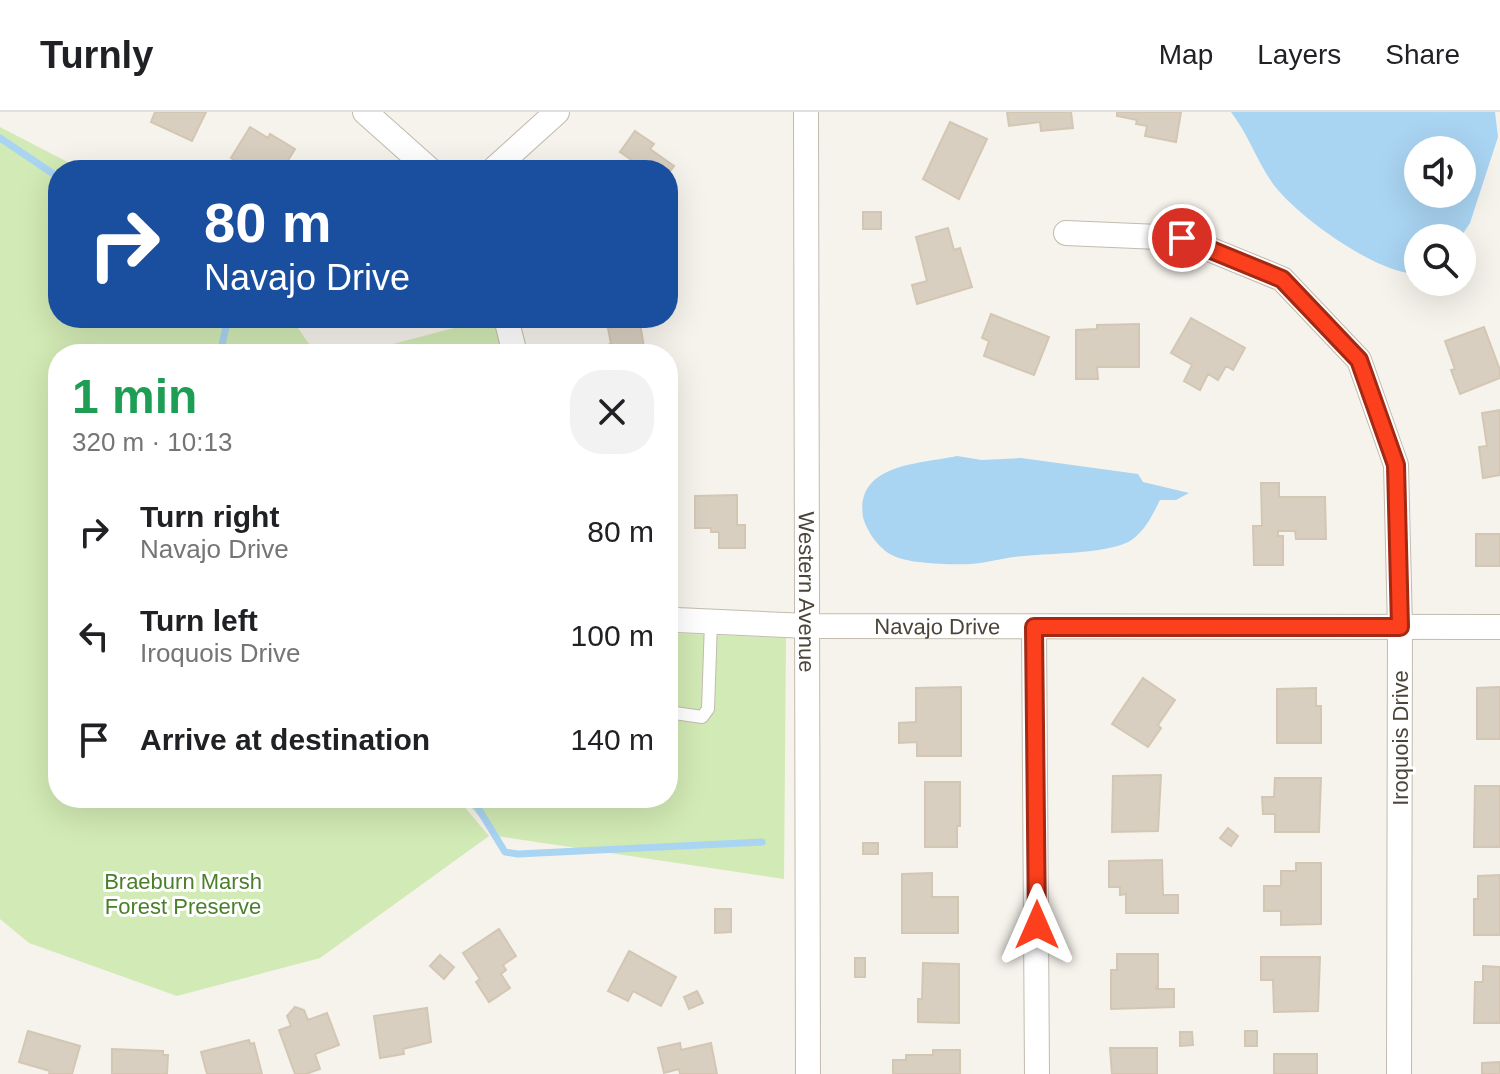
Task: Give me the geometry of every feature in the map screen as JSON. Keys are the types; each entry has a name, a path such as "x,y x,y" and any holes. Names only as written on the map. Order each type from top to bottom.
{"street":[{"path":"365,112 419,160"},
{"path":"504,160 557,112"},
{"name":"Western Avenue","path":"806,112 808,1074"},
{"name":"Iroquois Drive","path":"1066,233 1182,238 1282,279 1359,360 1396,465 1400,627 1399,1074"},
{"name":"Navajo Drive","path":"678,618 808,626 1500,627"},
{"path":"1034,627 1037,1074"}],"lane":[{"path":"678,713 702,717 708,709 711,622"}],"green space":[{"name":"Braeburn Marsh Forest Preserve","path":"0,127 64,160 48,160 48,328 298,328 309,344 48,344 48,808 465,808 489,836 320,958 177,996 29,943 0,919"},
{"path":"454,328 497,328 501,344 393,344"},
{"path":"678,633 786,638 784,879 496,836 472,808 678,808"}],"water":[{"path":"1231,112 1495,112 1498,137 1476,205 1476,136 1404,136 1404,208 1475,208 1469,224 1404,224 1404,272 1381,265 1338,240 1298,210 1271,181"},
{"path":"957,456 982,460 1021,458 1138,474 1143,482 1189,493 1176,500 1160,500 1138,535 1111,548 962,564 919,562 887,552 874,539 863,517 863,499 869,486 894,469"}],"building":[{"path":"155,112 206,112 192,141 151,122"},
{"path":"1007,112 1071,112 1073,128 1041,131 1040,122 1009,126"},
{"path":"1117,112 1181,112 1176,142 1145,136 1147,126 1136,124 1137,120 1117,116"},
{"path":"950,122 987,139 959,199 923,179"},
{"path":"250,127 268,138 270,134 295,149 288,160 231,158"},
{"path":"635,131 654,144 650,149 666,160 632,160 620,152"},
{"path":"863,212 881,212 881,229 863,229"},
{"path":"948,228 954,250 960,248 972,287 917,304 912,285 927,281 916,237"},
{"path":"991,314 1049,337 1034,375 984,356 989,341 982,338"},
{"path":"1191,318 1245,348 1233,370 1226,366 1218,380 1208,374 1200,390 1184,381 1192,365 1171,353"},
{"path":"1139,324 1139,367 1097,367 1098,379 1076,379 1076,330 1097,329 1097,325"},
{"path":"1484,327 1500,378 1460,394 1445,341"},
{"path":"608,328 641,328 643,344 611,344"},
{"path":"1500,410 1500,475 1483,478 1479,447 1487,446 1482,413"},
{"path":"1261,483 1279,483 1279,497 1325,497 1326,539 1296,539 1295,531 1278,531 1278,536 1283,536 1283,565 1254,565 1253,526 1262,526"},
{"path":"737,495 737,525 745,525 745,548 719,548 719,532 711,532 711,528 695,528 695,496"},
{"path":"1476,534 1500,534 1500,566 1476,566"},
{"path":"1143,678 1175,700 1148,747 1112,724"},
{"path":"961,687 961,756 917,756 917,742 899,743 899,723 916,722 916,688"},
{"path":"1500,687 1500,739 1477,739 1477,688"},
{"path":"1316,688 1316,706 1321,706 1321,743 1277,743 1277,689"},
{"path":"1161,775 1158,831 1112,832 1113,776"},
{"path":"1275,778 1321,778 1319,832 1275,832 1275,814 1263,814 1262,797 1274,797"},
{"path":"925,782 960,782 957,847 925,847"},
{"path":"1475,786 1500,786 1500,847 1474,847"},
{"path":"1228,828 1238,836 1231,846 1220,838"},
{"path":"863,843 878,843 878,854 863,854"},
{"path":"1162,860 1163,895 1178,895 1178,913 1126,913 1126,894 1120,895 1120,887 1109,887 1109,861"},
{"path":"1296,863 1321,863 1321,924 1281,925 1281,911 1264,911 1264,886 1281,886 1281,871 1296,871"},
{"path":"932,873 932,897 958,897 958,933 902,933 902,874"},
{"path":"1500,875 1500,935 1474,935 1474,899 1478,899 1478,876"},
{"path":"715,909 731,909 731,932 715,933"},
{"path":"499,929 516,956 503,965 506,970 501,974 510,988 489,1002 476,982 480,979 463,953"},
{"path":"629,951 676,977 661,1006 633,991 628,1001 608,991"},
{"path":"1117,954 1158,954 1156,989 1174,989 1174,1007 1111,1009 1111,970 1117,970"},
{"path":"440,955 454,967 444,979 430,966"},
{"path":"1261,957 1320,957 1318,1011 1274,1012 1273,980 1261,980"},
{"path":"855,958 865,958 865,977 855,977"},
{"path":"923,963 959,964 959,1023 918,1022"},
{"path":"1483,966 1500,967 1500,1023 1474,1023 1475,982 1483,982"},
{"path":"697,991 703,1003 689,1009 684,997"},
{"path":"295,1007 304,1010 308,1020 327,1013 339,1045 315,1054 320,1069 306,1074 295,1074 279,1030 291,1026 287,1016"},
{"path":"427,1008 431,1042 403,1049 404,1054 380,1058 374,1016"},
{"path":"28,1031 80,1046 72,1074 49,1074 50,1071 19,1062"},
{"path":"1245,1031 1257,1031 1257,1046 1245,1046"},
{"path":"1180,1032 1192,1032 1193,1045 1180,1046"},
{"path":"249,1040 250,1044 254,1043 262,1074 207,1074 201,1052"},
{"path":"680,1043 681,1050 711,1043 717,1074 680,1074 679,1069 664,1073 658,1048"},
{"path":"1110,1048 1157,1048 1157,1074 1112,1074"},
{"path":"112,1049 163,1051 163,1055 168,1055 167,1074 112,1074"},
{"path":"933,1050 960,1050 960,1074 893,1074 893,1060 906,1060 906,1055 933,1055"},
{"path":"1274,1054 1317,1054 1317,1074 1274,1074"},
{"path":"1500,1062 1500,1074 1482,1074 1482,1063"}],"waterway":[{"path":"0,138 48,170"},
{"path":"222,344 226,328"},
{"path":"478,808 505,852 518,854 762,842"}],"route":[{"path":"1037,925 1034,627 1400,627 1396,465 1359,360 1282,279 1182,238"}]}
